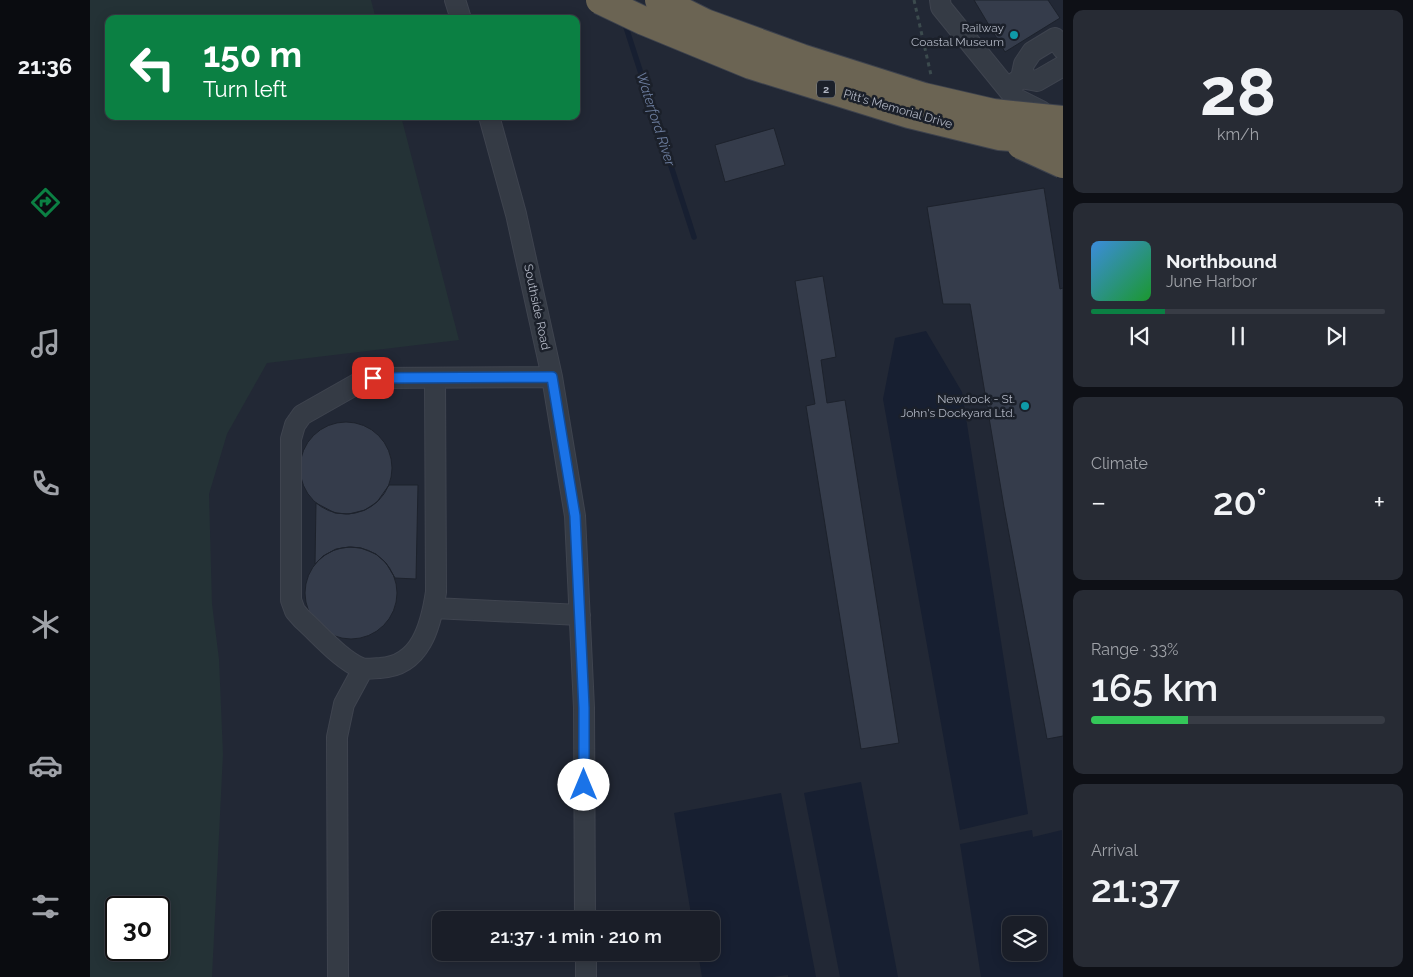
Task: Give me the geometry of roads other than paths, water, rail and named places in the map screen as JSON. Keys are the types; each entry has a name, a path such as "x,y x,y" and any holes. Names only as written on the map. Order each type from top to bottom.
{"highway":[{"name":"Pitt's Memorial Drive","path":"600,0 751,65 909,114 998,136 1063,140"},
{"name":"Pitt's Memorial Drive","path":"659,0 705,23 801,58 924,97 993,112 1063,120"},
{"path":"998,136 1063,164"}],"street":[{"path":"455,0 460,15"},
{"path":"940,0 941,6 1015,88 1041,112 1063,140"},
{"path":"1063,49 1055,38 1032,52 1024,64 1015,88 1014,109 1020,122 1063,170"},
{"path":"1015,88 1036,81 1063,66"},
{"name":"Southside Road","path":"489,120 516,214 552,377 575,516 584,708 585,911"},
{"path":"435,378 436,592 432,620 423,642 408,658 387,668 364,669 352,663 302,619 295,611 291,600 291,438 294,425 302,415 362,381 373,378 552,377"},
{"path":"434,608 580,615"},
{"path":"338,977 337,737 344,704 364,669"},
{"path":"586,961 586,977"}],"water":[{"path":"926,331 962,392 1028,814 960,830 883,399 895,338"},
{"path":"861,782 898,977 840,977 804,793"},
{"path":"781,793 816,977 788,977 788,975 772,977 702,977 699,961 720,961 720,911 690,911 674,813"},
{"path":"1032,830 1033,837 1062,830 1063,977 981,977 960,844"}],"waterway":[{"name":"Waterford River","path":"624,21 694,237"}],"place":[{"name":"Railway Coastal Museum","path":"1014,35"},
{"name":"Newdock - St. John's Dockyard Ltd.","path":"1025,406"}]}
